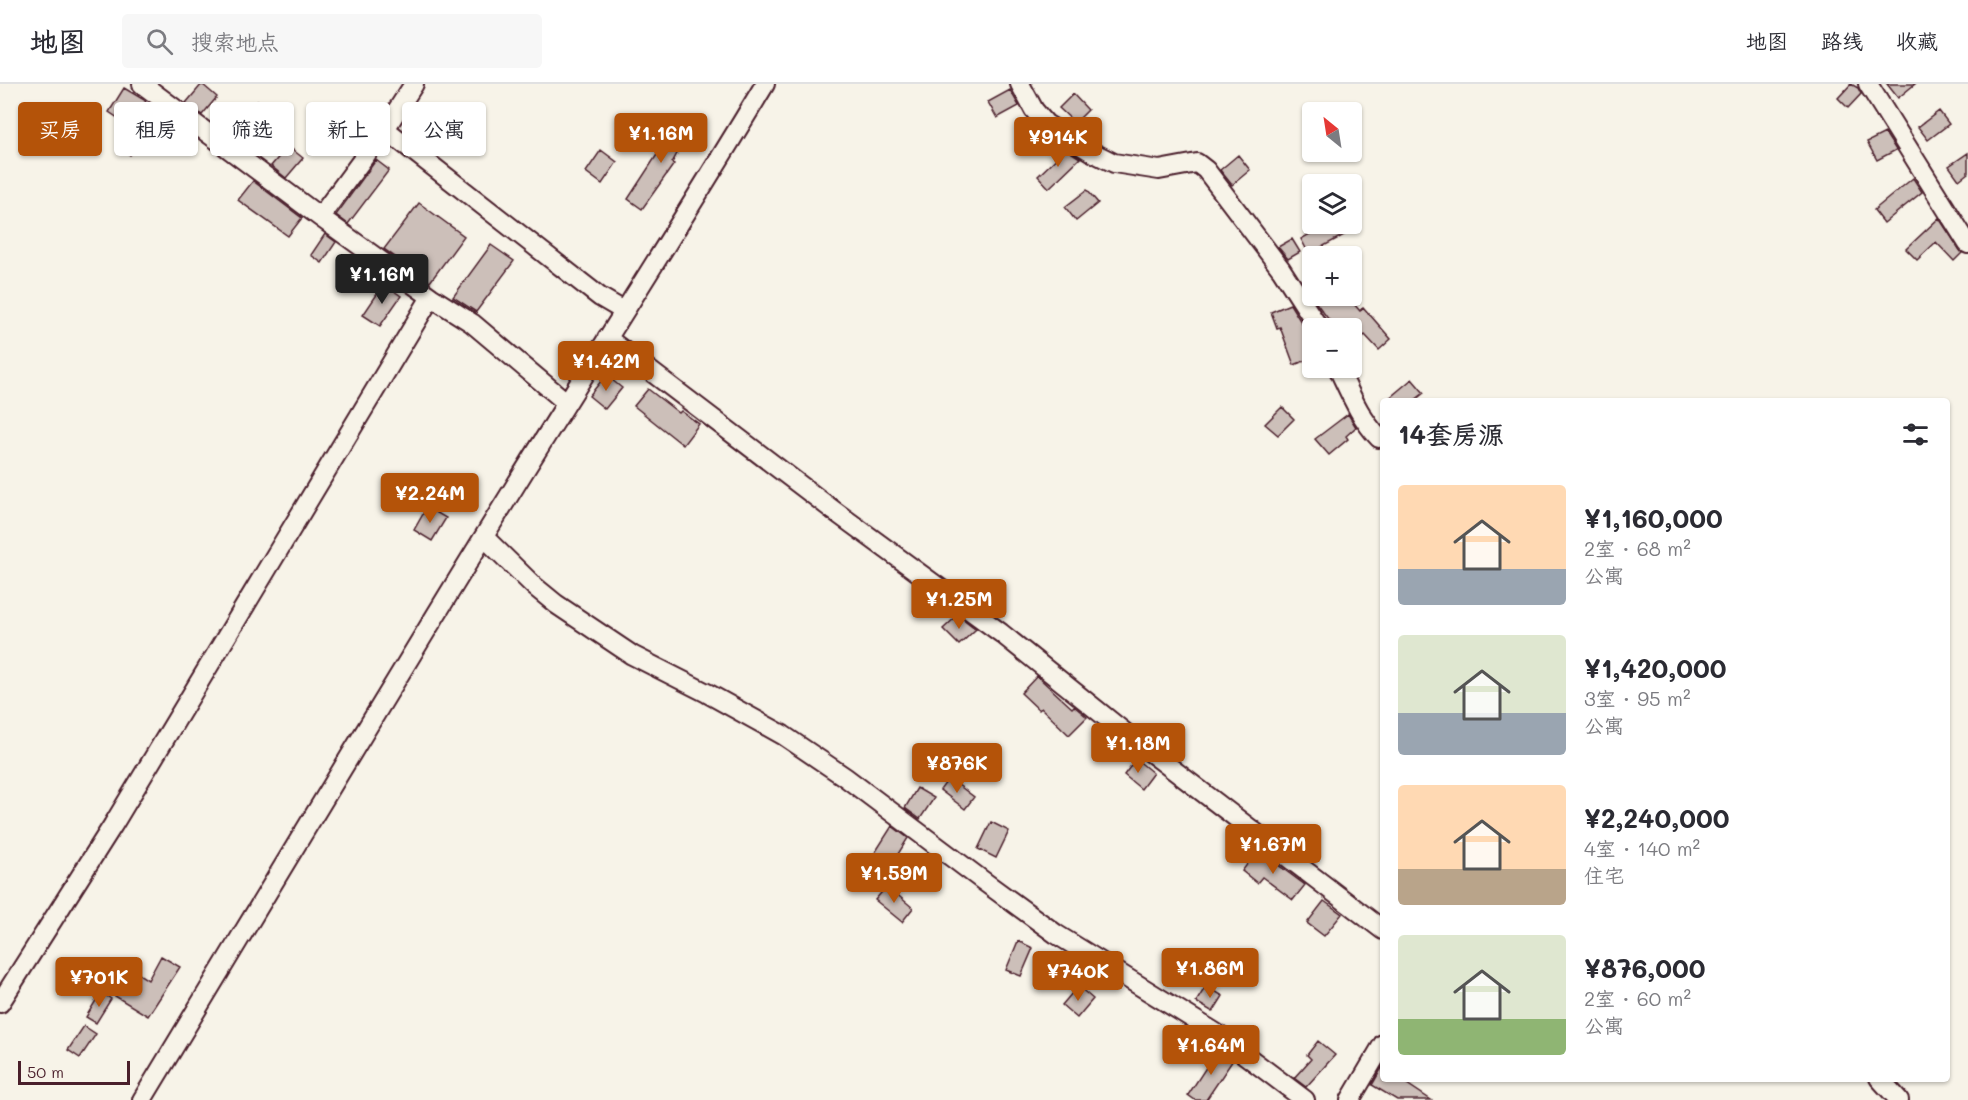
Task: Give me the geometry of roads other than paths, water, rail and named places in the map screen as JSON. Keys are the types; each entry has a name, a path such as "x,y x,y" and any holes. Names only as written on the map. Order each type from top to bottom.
{"street":[{"path":"142,84 320,217 431,297 472,323 567,403"},
{"path":"390,121 414,84"},
{"path":"141,1100 484,537 688,212 765,84"},
{"path":"1020,84 1034,110 1047,124 1114,164 1159,170 1197,164 1206,170 1281,269 1313,318"},
{"path":"1868,84 1968,244"},
{"path":"390,133 600,297 624,311"},
{"path":"320,217 365,156"},
{"path":"0,1003 113,825 431,297"},
{"path":"607,338 815,497 1001,633 1133,740 1380,928"},
{"path":"1343,378 1367,425 1380,438"},
{"path":"484,537 534,586 556,604 632,655 783,735 845,777 1056,934 1216,1033 1305,1100"},
{"path":"1350,1100 1380,1049"},
{"path":"1883,1082 1899,1100"}]}
